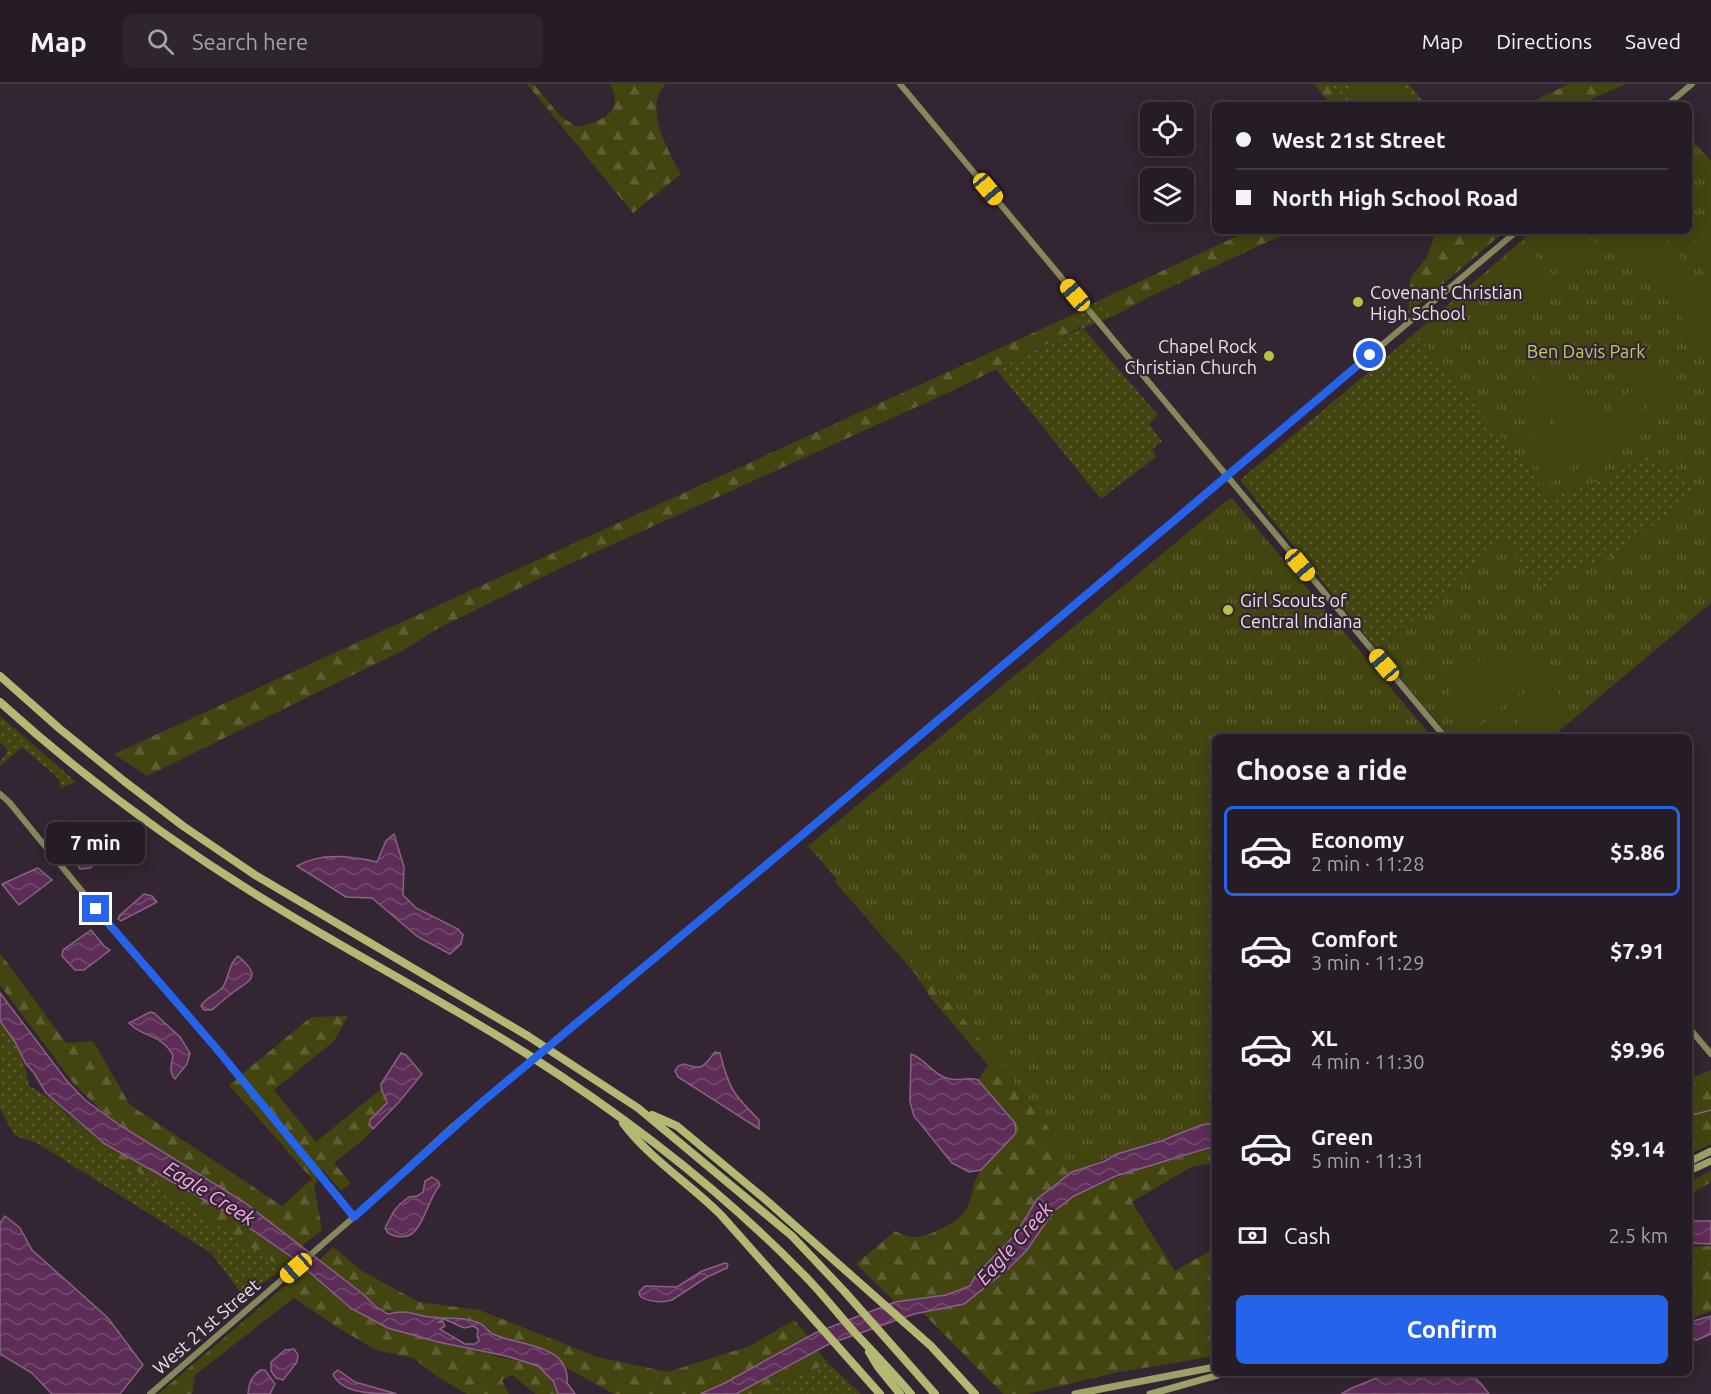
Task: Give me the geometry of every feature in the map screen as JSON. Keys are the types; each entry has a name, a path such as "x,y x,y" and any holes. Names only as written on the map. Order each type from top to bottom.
{"highway":[{"path":"0,676 124,781 183,826 255,875 528,1036 638,1108 792,1236 936,1394"},
{"path":"0,702 107,791 216,869 283,911 506,1041 617,1115 726,1202 806,1276 911,1394"},
{"path":"638,1108 677,1126 766,1200 917,1333 975,1394"},
{"path":"617,1115 637,1142 712,1207 880,1394"},
{"path":"865,1343 878,1366 900,1394"}],"main road":[{"path":"1692,1161 1711,1152"},
{"path":"1692,1170 1711,1161"},
{"path":"1075,1394 1212,1368"},
{"path":"1150,1394 1215,1376"}],"street":[{"path":"900,84 1442,734"},
{"path":"1671,102 1692,84"},
{"name":"West 21st Street","path":"150,1394 326,1242 452,1127 801,836 1513,234"},
{"path":"0,794 126,945 216,1048 354,1217"},
{"path":"1692,1032 1711,1054"}],"green space":[{"path":"527,84 534,84 560,116 577,127 602,119 613,108 614,93 610,84 666,84 659,93 657,116 665,142 681,174 633,213"},
{"path":"1314,84 1330,84 1345,102 1329,102"},
{"path":"1330,84 1361,84 1346,95 1351,102 1345,102"},
{"path":"1361,84 1398,84 1411,102 1351,102 1346,95"},
{"path":"1398,84 1409,84 1424,102 1411,102"},
{"path":"1569,84 1626,84 1585,102 1531,102"},
{"name":"Ben Davis Park","path":"1692,140 1711,161 1711,603 1555,734 1447,734 1379,652 1503,540 1543,589 1559,575 1616,555 1627,548 1700,486 1645,455 1603,480 1551,497 1415,333 1530,234 1692,234"},
{"path":"1692,198 1695,212 1692,226"},
{"path":"1711,228 1711,280 1685,250"},
{"path":"1242,234 1285,234 1147,298 1116,315 1102,299"},
{"path":"1435,234 1501,234 1408,314 1411,277 1427,257"},
{"path":"1578,234 1601,248 1568,278 1563,279 1534,244 1546,235"},
{"path":"1625,234 1662,234 1673,252 1650,260 1642,260 1628,256 1614,245"},
{"path":"1669,234 1688,234 1680,245"},
{"path":"1529,248 1559,282 1559,287 1524,315 1513,298 1510,280 1516,264"},
{"path":"1678,255 1711,294 1711,329 1700,339 1650,278"},
{"path":"1102,299 1116,315 1083,328 1158,415 1149,424 1162,441 1152,450 1156,457 1101,499 996,369 1082,328 1072,315"},
{"path":"1072,315 1082,327 954,390 565,566 435,630 406,649 147,776 114,754"},
{"path":"1415,333 1551,497 1603,480 1645,455 1701,485 1627,548 1616,555 1559,575 1543,589 1502,541 1379,652 1240,480"},
{"path":"1635,338 1683,392 1655,416 1608,362"},
{"path":"1546,359 1555,370 1541,382 1531,371"},
{"path":"1558,372 1572,391 1556,403 1542,385"},
{"path":"1538,387 1552,405 1538,416 1524,399"},
{"path":"1582,387 1628,443 1595,471 1548,415"},
{"path":"1631,391 1655,422 1634,438 1610,406"},
{"path":"1549,423 1580,460 1552,483 1521,446"},
{"path":"1231,497 1429,734 1212,734 1212,1123 1117,1154 1072,1172 1049,1128 969,1025 898,949 808,846"},
{"path":"1503,652 1520,655 1530,660 1543,672 1536,678 1544,674 1573,714 1549,734 1469,734 1504,708 1520,731 1518,711 1521,700 1531,683 1504,704 1473,666 1491,654"},
{"path":"1471,667 1503,706 1465,734 1461,734 1456,727 1449,708 1451,690 1462,674"},
{"path":"0,716 76,782 61,788 58,778 22,747 0,766 8,750 0,742"},
{"path":"836,878 969,1025 1049,1128 1072,1172 1037,1199 1016,1234 976,1275 970,1286 946,1295 895,1302 856,1264 895,1231 911,1237 919,1237 950,1224 962,1215 968,1206 978,1175 989,1160 1016,1133 1015,1123 978,1080 988,1065 931,998 917,976 835,882"},
{"path":"0,953 66,1043 93,1041 130,1105 282,1206 312,1179 229,1085 311,1017 348,1016 334,1041 274,1090 316,1142 381,1089 386,1097 387,1103 370,1120 369,1125 373,1129 334,1163 351,1183 341,1191 323,1170 315,1177 318,1181 314,1185 322,1230 300,1247 107,1116 74,1084 0,985"},
{"path":"0,1022 19,1052 29,1086 62,1108 75,1129 273,1262 285,1267 244,1297 211,1253 39,1144 14,1135 0,1108"},
{"path":"1711,1070 1711,1144 1692,1153 1692,1078"},
{"path":"68,1114 80,1124 231,1215 295,1260 285,1267 273,1262 75,1129"},
{"path":"1212,1148 1212,1164 1191,1167 1132,1202 1175,1271 1212,1250 1212,1357 1114,1373 1028,1394 1003,1394 923,1313 964,1304 1053,1212 1075,1196 1128,1173"},
{"path":"1711,1171 1711,1182 1692,1193 1692,1180"},
{"path":"1711,1246 1711,1311 1692,1318 1692,1247"},
{"path":"333,1247 362,1271 419,1302 479,1310 597,1357 668,1372 750,1346 794,1320 808,1336 737,1377 700,1394 614,1394 565,1367 546,1349 491,1333 481,1324 381,1310 318,1261"},
{"path":"305,1269 352,1309 460,1347 538,1366 549,1377 558,1394 536,1394 512,1375 502,1380 509,1394 467,1394 438,1377 413,1358 376,1350 294,1298 195,1375 192,1394 158,1394"},
{"path":"818,1351 828,1363 757,1394 736,1394"},
{"path":"828,1363 861,1394 757,1394"}],"water":[{"path":"394,834 404,867 403,895 416,908 458,929 463,935 461,944 450,954 418,937 372,898 346,897 297,866 316,859 336,856 377,862 386,841"},
{"path":"101,836 111,848 90,868 80,869 74,860 73,850 83,842"},
{"path":"38,868 52,880 19,905 2,884"},
{"path":"144,894 152,896 157,902 121,921 118,919 119,916"},
{"path":"91,930 110,950 84,970 75,970 62,956 63,950"},
{"path":"238,956 250,969 251,978 212,1010 204,1010 201,1006 223,987 233,962"},
{"name":"Eagle Creek","path":"0,993 67,1081 85,1100 121,1126 244,1202 363,1294 376,1307 388,1314 405,1312 429,1317 473,1321 481,1324 493,1334 540,1348 560,1360 566,1370 567,1383 575,1394 558,1394 553,1381 538,1366 506,1356 438,1342 388,1328 352,1309 293,1258 231,1215 105,1144 46,1093 0,1021","holes":["444,1319 464,1328 473,1326 478,1329 479,1341 475,1344 465,1344 441,1330 445,1326 443,1322 439,1322"]},
{"path":"150,1012 180,1037 190,1053 187,1064 175,1079 171,1071 173,1055 168,1048 129,1023"},
{"path":"715,1052 720,1053 733,1090 759,1120 759,1129 678,1077 675,1071 678,1066 684,1064 702,1066"},
{"path":"401,1053 406,1055 422,1074 373,1129 369,1125 370,1120 387,1103 381,1084"},
{"path":"911,1054 944,1077 978,1080 1015,1123 1016,1133 981,1170 969,1172 952,1163 914,1116 910,1102"},
{"name":"Eagle Creek","path":"1212,1123 1212,1147 1116,1176 1074,1196 1053,1212 1027,1250 1007,1270 964,1304 914,1314 829,1344 736,1394 700,1394 725,1383 815,1333 895,1302 946,1295 970,1286 976,1275 1016,1234 1037,1199 1072,1172 1201,1125"},
{"path":"432,1177 440,1185 416,1230 400,1237 388,1233 385,1228 394,1211 409,1197 423,1192 425,1181"},
{"path":"5,1216 20,1228 32,1250 108,1318 143,1365 120,1394 52,1394 32,1373 0,1354 0,1223"},
{"path":"1692,1221 1711,1221 1711,1244 1692,1243"},
{"path":"728,1264 727,1268 707,1277 672,1300 647,1300 640,1296 639,1292 645,1286 677,1287 702,1271"},
{"path":"1711,1316 1711,1334 1697,1340 1692,1339 1693,1321"},
{"path":"294,1349 298,1355 297,1362 283,1380 276,1378 271,1371 271,1362 285,1350"},
{"path":"261,1370 265,1370 275,1384 270,1394 248,1394 251,1380"},
{"path":"338,1370 355,1382 397,1394 360,1392 343,1386 333,1374"},
{"path":"1381,1376 1420,1378 1473,1376 1489,1394 1341,1394"}],"waterway":[{"path":"1692,1115 1711,1110"}],"place":[{"name":"Covenant Christian High School","path":"1358,302"},
{"name":"Chapel Rock Christian Church","path":"1269,356"},
{"name":"Girl Scouts of Central Indiana","path":"1228,610"}],"route":[{"path":"96,909 216,1048 354,1217 452,1127 801,836 1370,355"}]}
